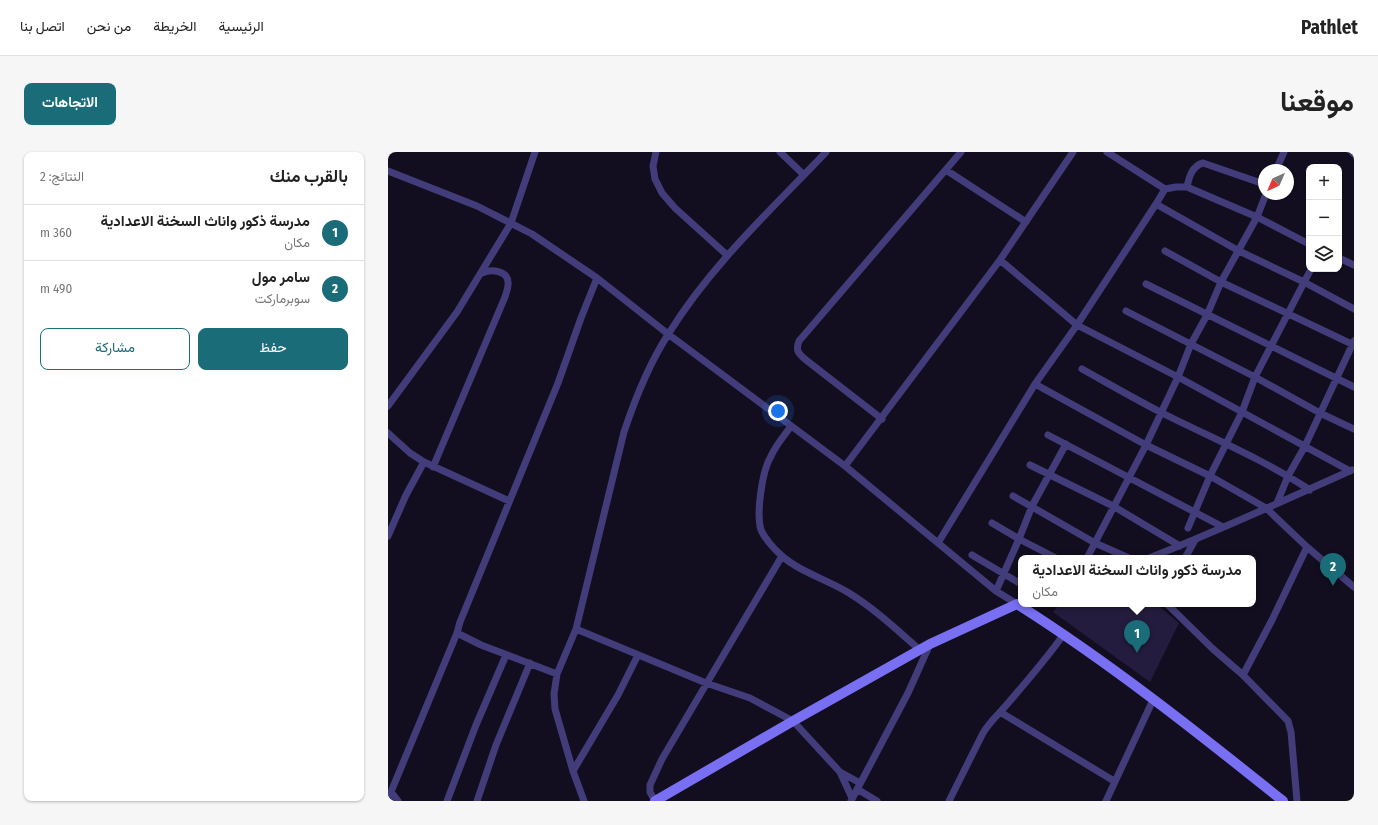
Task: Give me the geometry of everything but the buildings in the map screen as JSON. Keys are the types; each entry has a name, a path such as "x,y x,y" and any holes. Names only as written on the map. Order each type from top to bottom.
{"street":[{"path":"388,406 447,326 482,273 511,223 535,152"},
{"path":"656,152 653,166 655,179 662,193 675,208 727,255"},
{"path":"780,152 804,175"},
{"path":"584,801 573,771 555,709 554,694 557,674 576,629 624,432 633,406 645,378 668,334 687,305 727,255 826,152"},
{"path":"882,419 806,360 798,353 797,346 799,341 961,152"},
{"path":"845,466 882,419 1000,260 1073,152"},
{"path":"1107,152 1165,189 1187,187 1257,217 1306,242"},
{"path":"1279,164 1284,152"},
{"path":"1187,187 1194,169 1200,163 1258,182"},
{"path":"388,170 471,203 511,223 532,234 598,278 668,334 845,466 996,591 1018,602"},
{"path":"946,170 1026,222"},
{"path":"938,543 1035,384 1077,325 1165,189"},
{"path":"1089,555 1162,413 1191,344 1207,315 1221,282 1257,217 1264,200"},
{"path":"1156,204 1239,251 1354,308"},
{"path":"1165,251 1221,282 1353,344 1305,446 1288,476 1277,503"},
{"path":"1342,259 1354,265"},
{"path":"1000,260 1077,325 1352,470"},
{"path":"433,467 505,297 508,284 507,278 500,272 491,270 482,273"},
{"path":"1188,528 1210,476 1242,412 1255,377 1309,272"},
{"path":"398,801 389,796 457,633 460,622 558,383 581,318 598,278"},
{"path":"1146,284 1354,387"},
{"path":"1126,311 1255,377 1320,413 1354,429"},
{"path":"1082,369 1162,413 1227,444 1288,476 1310,490"},
{"path":"1035,384 1146,445 1210,476 1266,508 1307,547 1354,587"},
{"path":"791,426 771,456 764,471 761,489 760,522 762,531 768,541 782,556 863,602 920,650"},
{"path":"388,433 410,453 424,462 509,501"},
{"path":"1048,434 1194,513 1223,527"},
{"path":"996,591 1019,540 1032,506 1066,444"},
{"path":"388,536 406,496 424,462"},
{"path":"1030,465 1113,506 1180,546"},
{"path":"1157,555 1310,490 1352,470"},
{"path":"1013,496 1096,543 1122,555"},
{"path":"992,524 1019,540 1050,555"},
{"path":"1187,555 1195,540"},
{"path":"1243,675 1272,620 1307,547"},
{"path":"972,555 1018,582"},
{"path":"782,556 662,759 650,789 655,801 792,721 930,644 1018,603"},
{"path":"1025,607 1153,700 1283,801"},
{"path":"1170,607 1224,659 1243,675 1288,721 1291,732 1297,801"},
{"path":"576,629 706,683 750,698 792,721 840,772 877,801"},
{"path":"457,633 506,655 557,674"},
{"path":"949,801 983,732 989,723 1020,690 1064,634"},
{"path":"852,800 908,693 930,644"},
{"path":"447,801 506,655"},
{"path":"573,771 618,695 638,655"},
{"path":"477,801 509,712 530,663"},
{"path":"1106,801 1153,700"},
{"path":"1000,712 1114,781"},
{"path":"840,772 852,800"}],"place":[{"name":"سامر مول","path":"1333,586"},
{"name":"مدرسة ذكور واناث السخنة الاعدادية","path":"1137,653"}]}
